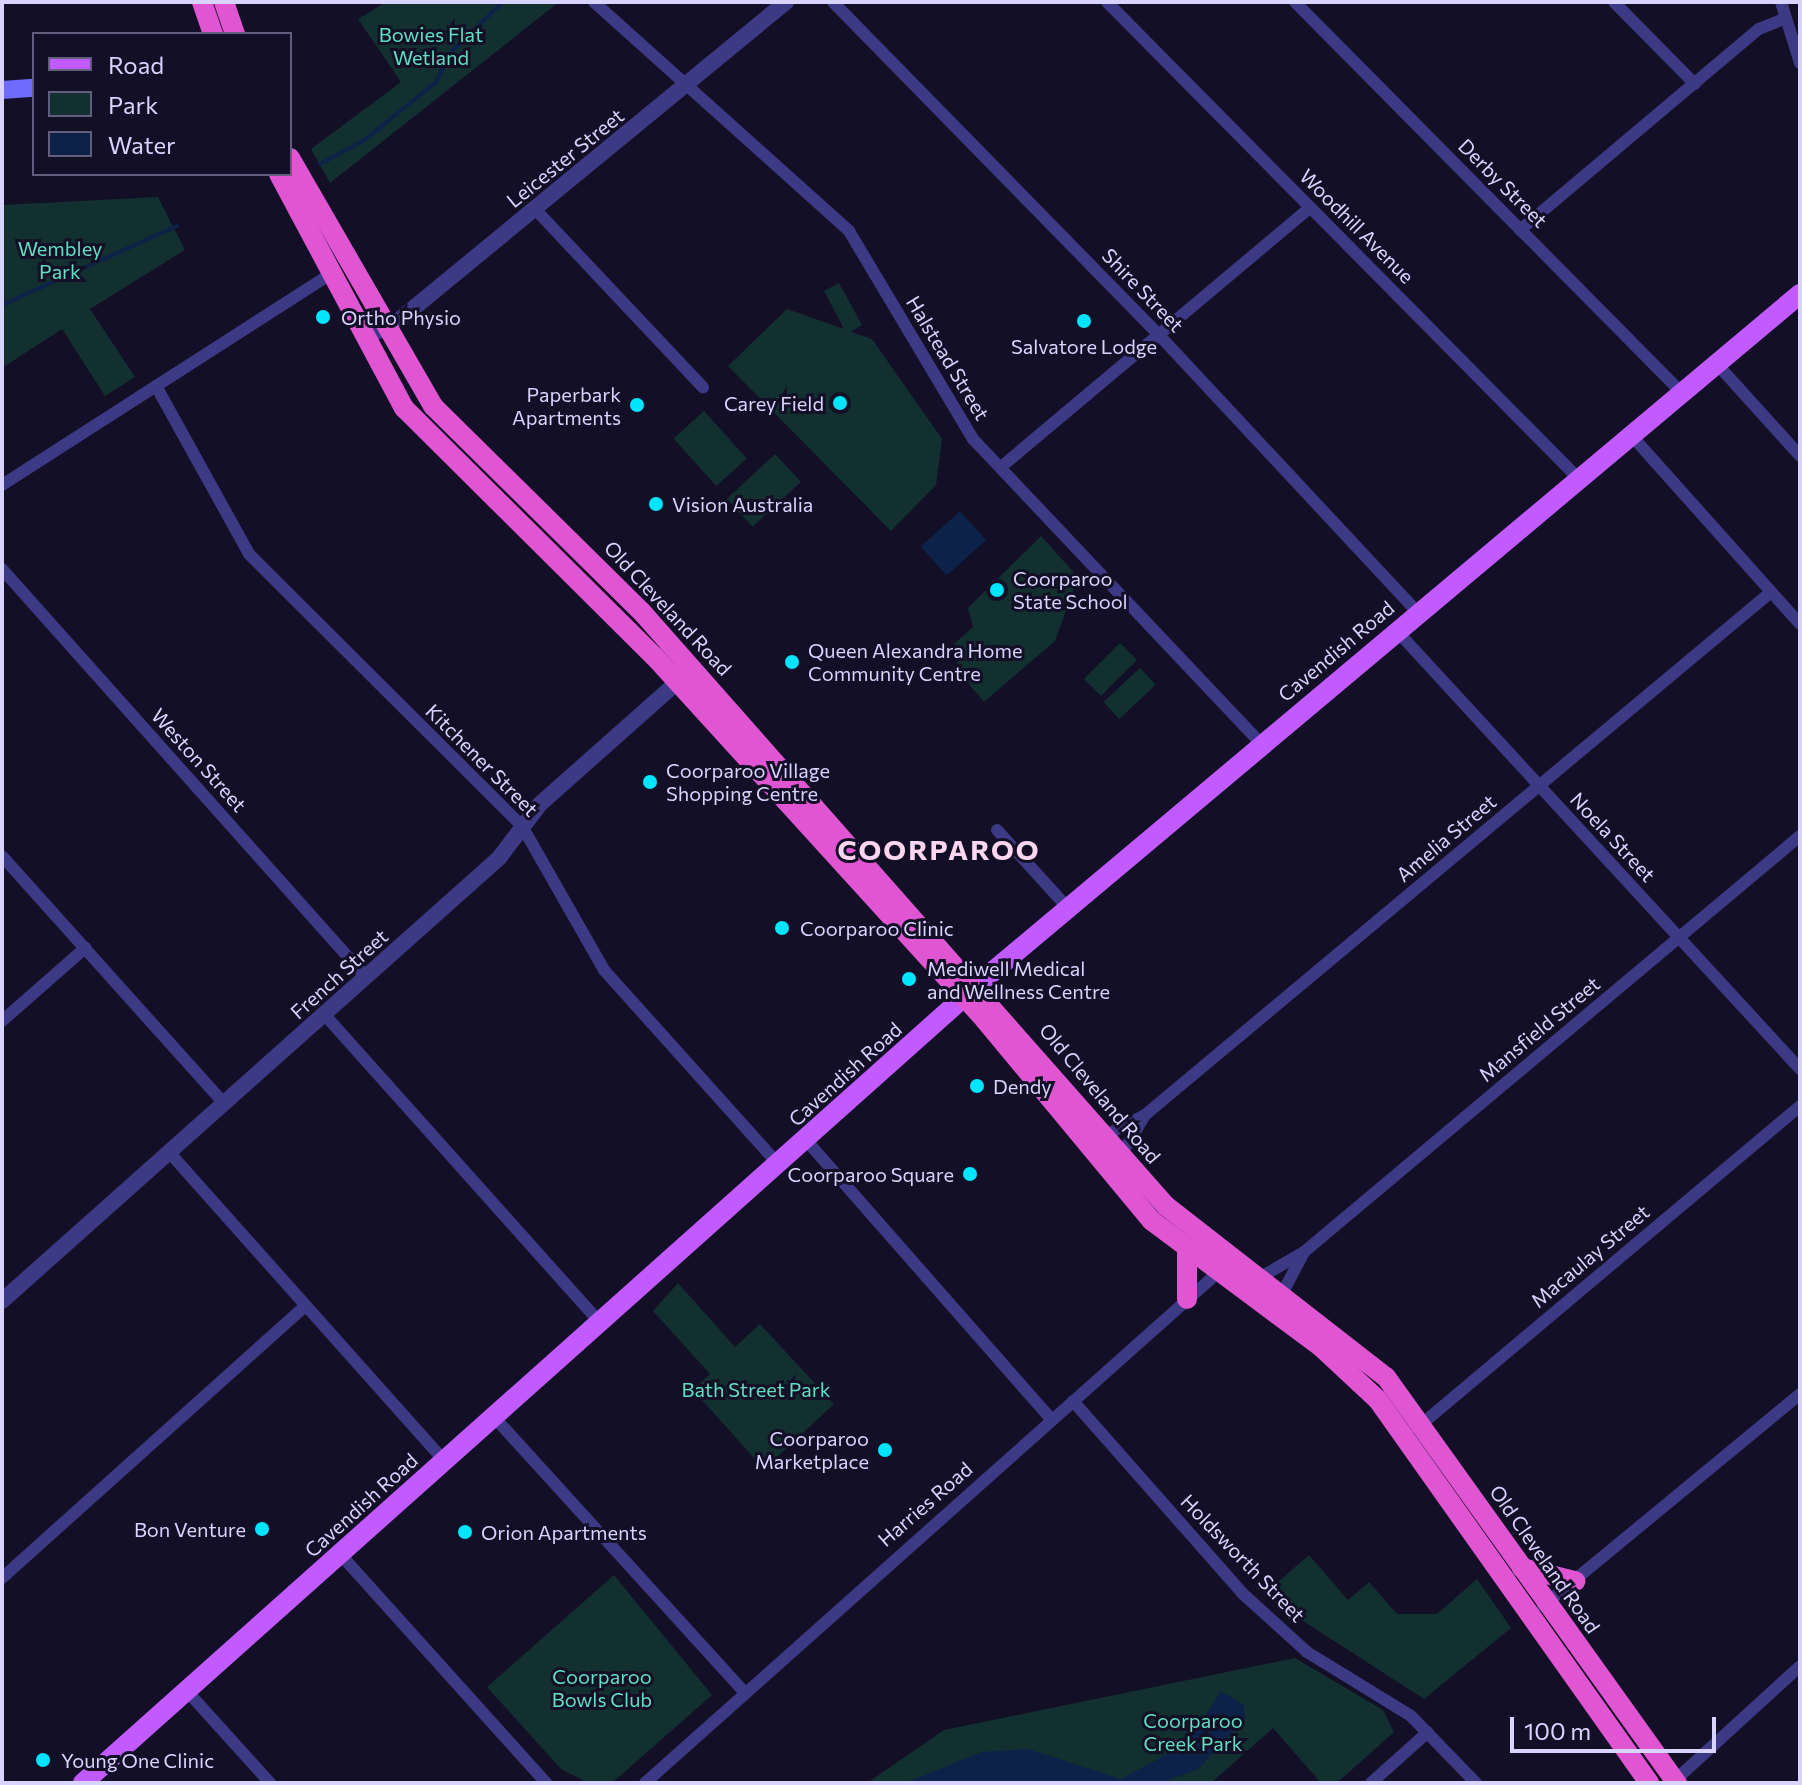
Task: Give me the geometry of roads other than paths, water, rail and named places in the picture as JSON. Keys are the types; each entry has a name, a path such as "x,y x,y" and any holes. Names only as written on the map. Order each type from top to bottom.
{"highway":[{"path":"202,2 212,32"},
{"path":"224,2 234,32"},
{"name":"Old Cleveland Road","path":"292,162 384,328 433,406 685,675 1166,1206 1369,1360 1414,1431 1538,1609 1649,1783"},
{"name":"Old Cleveland Road","path":"280,176 404,408 685,675"},
{"name":"Old Cleveland Road","path":"972,992 1138,1206 1187,1250 1338,1361 1414,1431 1522,1568 1538,1609 1674,1782"},
{"path":"1187,1250 1187,1299"},
{"path":"1522,1568 1575,1581"}],"main road":[{"path":"2,90 32,88"},
{"name":"Cavendish Road","path":"83,1783 1067,907 1800,294"}],"street":[{"name":"Halstead Street","path":"594,2 849,231 947,400 1001,467 1262,745"},
{"name":"Leicester Street","path":"365,338 384,328 535,209 786,2"},
{"name":"Shire Street","path":"833,2 1159,335 1418,613"},
{"name":"Woodhill Avenue","path":"1107,2 1579,479"},
{"name":"Derby Street","path":"1295,2 1682,393"},
{"path":"1614,2 1695,84"},
{"path":"1781,2 1781,20 1800,63"},
{"path":"1520,230 1759,29 1781,20"},
{"path":"1001,467 1310,208"},
{"path":"535,209 703,387"},
{"path":"2,485 331,274"},
{"path":"1717,364 1800,456"},
{"name":"Kitchener Street","path":"156,386 249,554 522,826 604,970 779,1165"},
{"path":"1631,435 1800,624"},
{"name":"Weston Street","path":"2,569 366,977"},
{"name":"Amelia Street","path":"1104,1136 1145,1115 1771,592"},
{"name":"Noela Street","path":"1397,631 1800,1069"},
{"name":"French Street","path":"2,1301 499,858 522,826 685,675"},
{"path":"997,830 1067,907"},
{"name":"Mansfield Street","path":"1261,1277 1304,1252 1800,836"},
{"path":"2,856 224,1103"},
{"path":"2,1021 85,948"},
{"path":"324,1014 601,1324"},
{"name":"Macaulay Street","path":"1414,1431 1800,1106"},
{"name":"Amelia Street","path":"1121,1155 1145,1115"},
{"path":"806,1140 1051,1419"},
{"path":"169,1152 445,1462"},
{"name":"Mansfield Street","path":"1283,1292 1304,1252"},
{"name":"Harries Road","path":"645,1783 1235,1257"},
{"path":"2,1578 305,1306"},
{"path":"1538,1609 1800,1394"},
{"name":"Holdsworth Street","path":"1073,1401 1242,1593 1307,1652 1428,1732 1476,1783"},
{"path":"495,1418 744,1692"},
{"path":"341,1555 546,1783"},
{"path":"1674,1782 1800,1666"},
{"path":"187,1691 270,1783"},
{"path":"1371,1783 1428,1732"}],"water":[{"path":"960,511 986,540 947,575 921,546"},
{"path":"1221,1691 1244,1705 1245,1719 1198,1769 1161,1783 906,1783 981,1752 1028,1749 1121,1779 1188,1743"}],"waterway":[{"path":"320,164 366,139 436,82 452,51 503,2"},
{"path":"2,305 177,226"}],"place":[{"name":"Ortho Physio","path":"323,317"},
{"name":"Salvatore Lodge","path":"1084,321"},
{"name":"Carey Field","path":"840,403"},
{"name":"Paperbark Apartments","path":"637,405"},
{"name":"Vision Australia","path":"656,504"},
{"name":"Coorparoo State School","path":"997,590"},
{"name":"Queen Alexandra Home Community Centre","path":"792,662"},
{"name":"Coorparoo Village Shopping Centre","path":"650,782"},
{"name":"Coorparoo Clinic","path":"782,928"},
{"name":"Mediwell Medical and Wellness Centre","path":"909,979"},
{"name":"Dendy","path":"977,1086"},
{"name":"Coorparoo Square","path":"970,1174"},
{"name":"Coorparoo Marketplace","path":"885,1450"},
{"name":"Bon Venture","path":"262,1529"},
{"name":"Orion Apartments","path":"465,1532"},
{"name":"Young One Clinic","path":"43,1760"}],"district":[{"name":"COORPAROO","path":"939,849"}],"park label":[{"name":"Bowies Flat Wetland","path":"431,46"},
{"name":"Wembley Park","path":"60,260"},
{"name":"Bath Street Park","path":"756,1389"},
{"name":"Coorparoo Bowls Club","path":"602,1688"},
{"name":"Coorparoo Creek Park","path":"1193,1732"}]}
